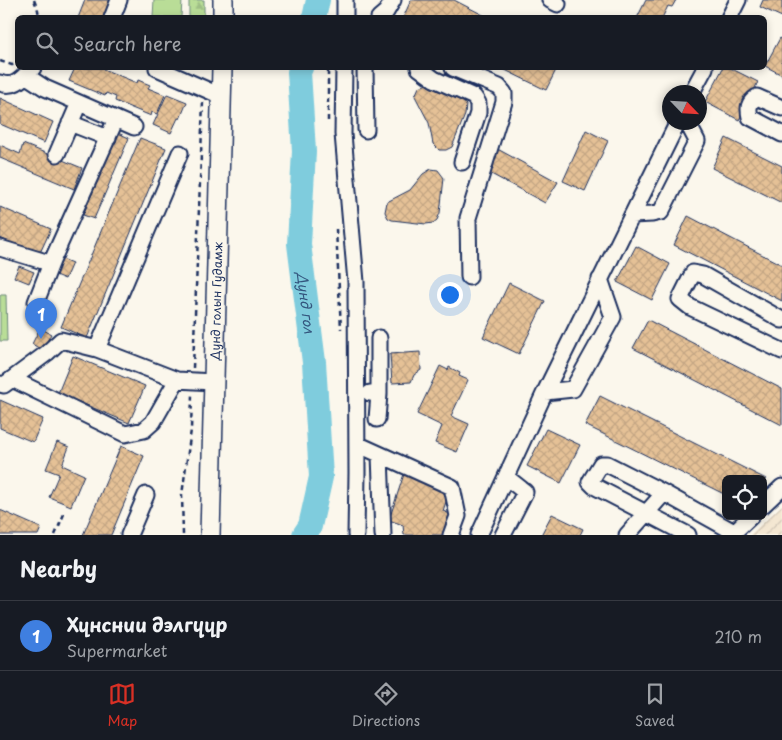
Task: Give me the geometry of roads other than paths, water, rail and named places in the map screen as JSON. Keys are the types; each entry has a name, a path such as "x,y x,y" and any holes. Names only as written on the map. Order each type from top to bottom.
{"main road":[{"path":"223,0 223,15"},
{"name":"Дунд голын Гудамж","path":"210,535 222,70"}],"street":[{"path":"113,15 119,0"},
{"path":"345,15 346,0"},
{"path":"382,15 393,0"},
{"path":"730,15 738,0"},
{"path":"0,83 6,86 14,85 24,70"},
{"path":"26,70 45,88 134,127"},
{"path":"162,70 221,96"},
{"path":"344,70 343,134 356,282 356,535"},
{"path":"365,70 366,130"},
{"path":"422,70 434,78 474,97 478,104 478,113 462,162"},
{"path":"458,70 499,87 504,93 504,102 468,218 469,278"},
{"path":"696,85 704,70"},
{"path":"782,108 757,97 751,101 748,107 750,117 782,134"},
{"path":"57,154 79,103"},
{"path":"36,302 52,261 116,120"},
{"path":"70,123 108,138"},
{"path":"479,535 545,392 674,130"},
{"path":"632,215 661,212 697,141 691,130"},
{"path":"97,349 180,153"},
{"path":"0,248 46,262 52,261"},
{"path":"782,320 703,275 692,273 680,299 690,307 782,351"},
{"path":"545,392 573,389 613,317 600,279"},
{"path":"377,419 379,338"},
{"path":"6,381 47,354 61,340 97,349 177,380 213,382"},
{"path":"6,381 125,434 144,430 153,422 177,380"},
{"path":"356,390 378,394"},
{"path":"357,444 452,487 458,516 451,535"},
{"path":"380,455 383,535"},
{"path":"688,535 594,486 590,482 601,464 607,464 664,493 732,533 747,520"},
{"path":"503,535 525,492 506,476"},
{"path":"767,501 782,488"},
{"path":"627,535 664,493"},
{"path":"129,535 146,495"}],"waterway":[{"name":"Дунд гол","path":"315,15 318,0"},
{"name":"Дунд гол","path":"300,70 304,151 299,244 314,362 321,477 310,526 304,535"}],"place":[{"name":"Хүнснии дэлгүүр","path":"41,339"}]}
